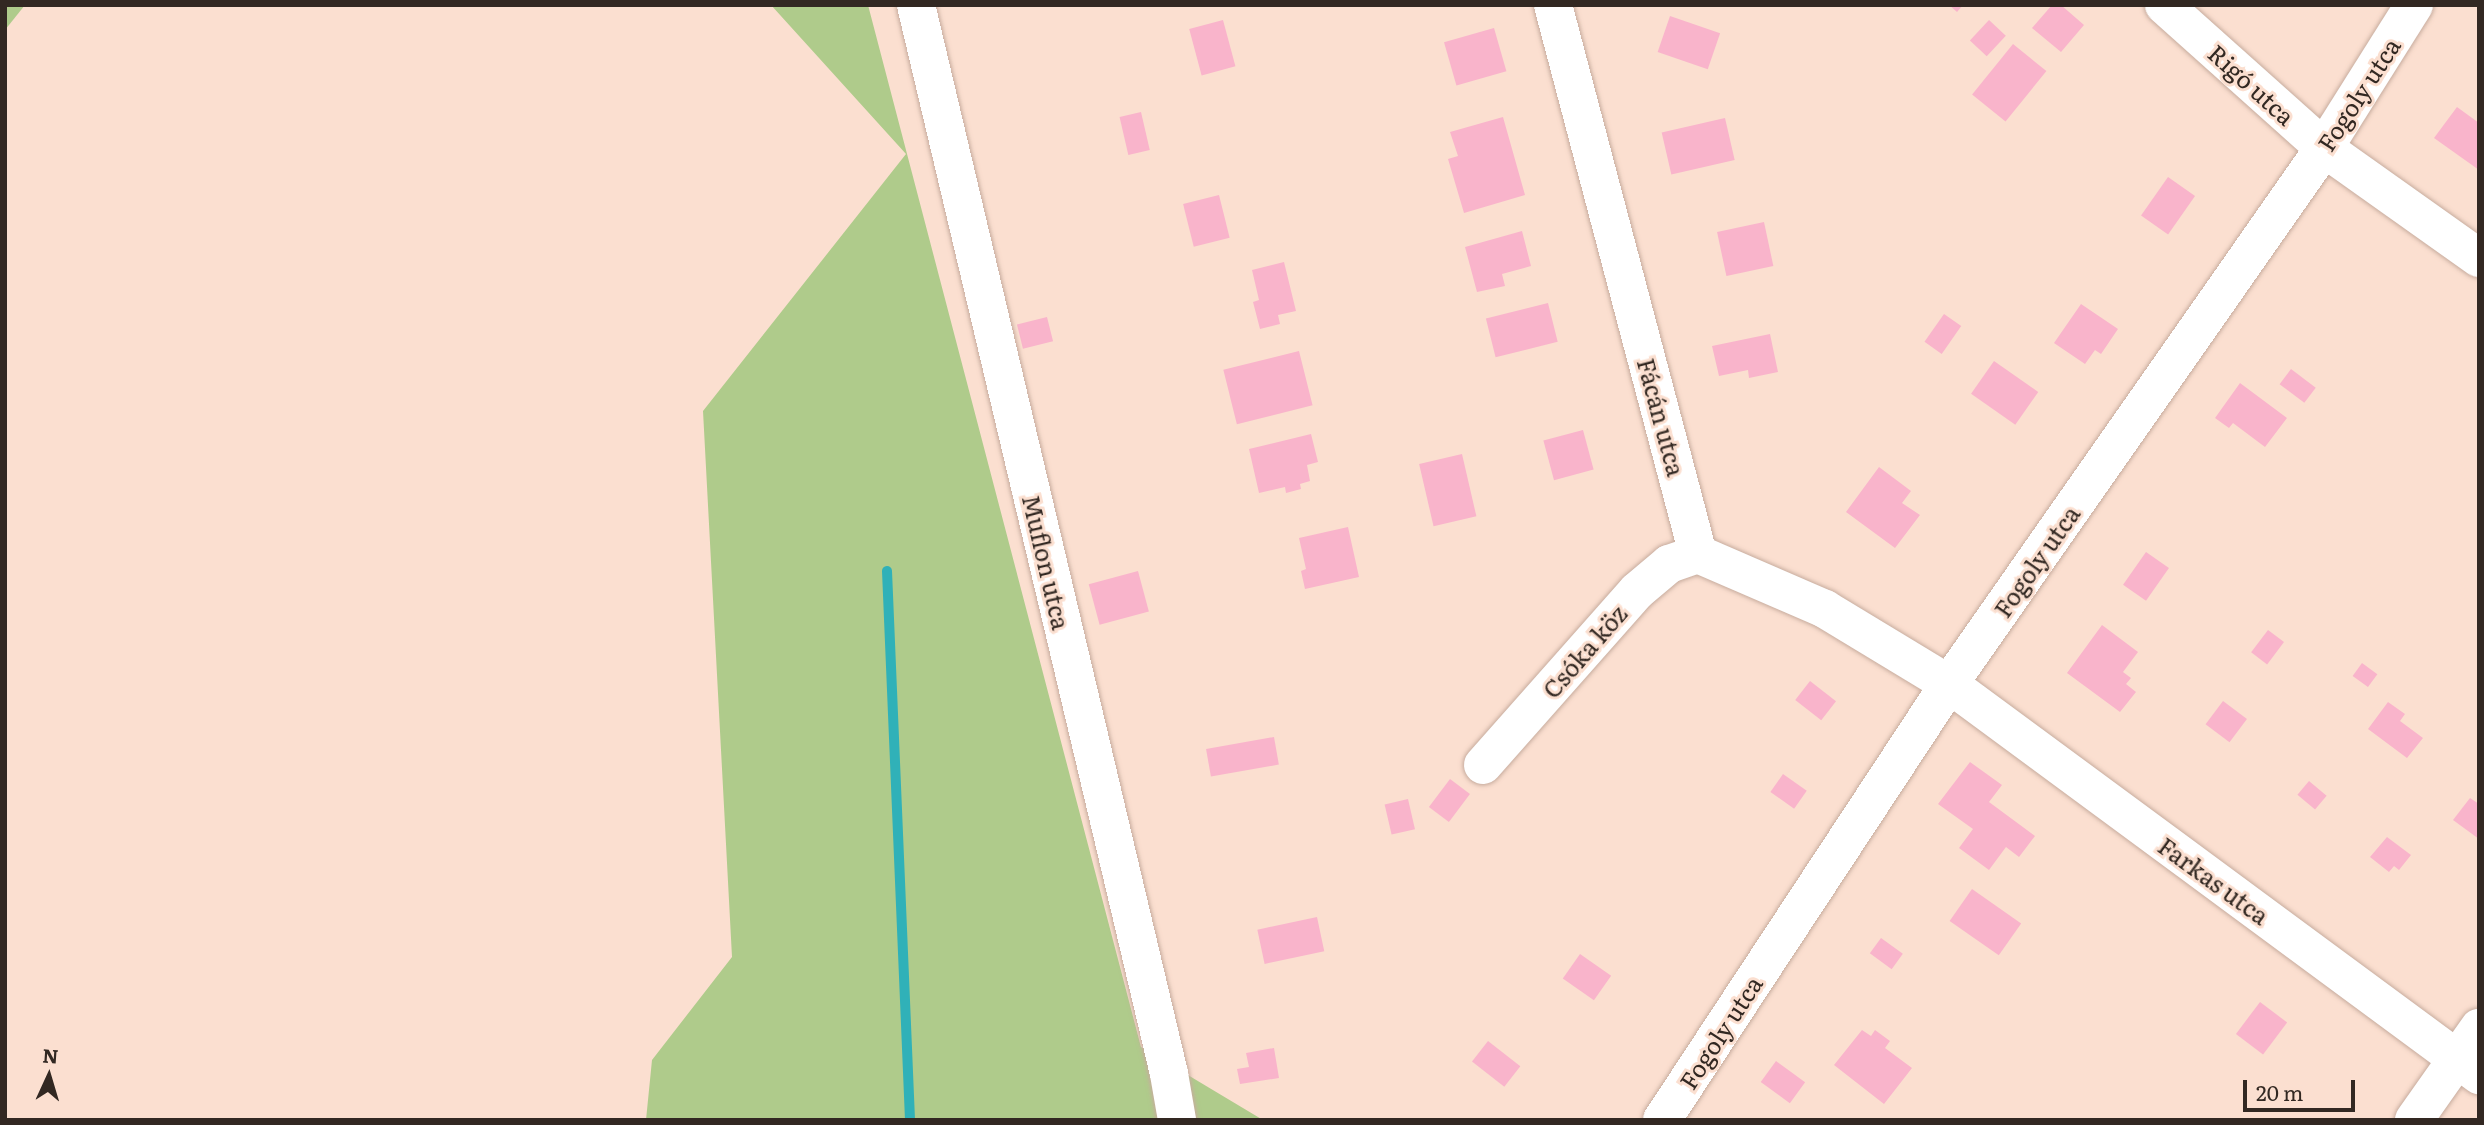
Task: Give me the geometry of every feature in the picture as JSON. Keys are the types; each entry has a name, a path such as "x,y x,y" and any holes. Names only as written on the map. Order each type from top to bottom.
{"street":[{"name":"Muflon utca","path":"916,5 1163,1047 1177,1120"},
{"name":"Fácán utca","path":"1553,5 1698,554"},
{"name":"Rigó utca","path":"2164,5 2324,148 2479,258"},
{"name":"Fogoly utca","path":"1662,1120 1949,684 2324,148 2414,5"},
{"path":"1698,554 1825,609 1949,684"},
{"name":"Csóka köz","path":"1483,765 1637,591 1670,564 1698,554"},
{"name":"Farkas utca","path":"1949,684 2468,1067"},
{"path":"2414,1120 2468,1067 2479,1028"}],"green space":[{"path":"5,5 25,5 5,30"},
{"path":"771,5 868,5 1141,1047 1263,1120 646,1120 652,1060 732,957 703,411 906,154"}],"building":[{"path":"1949,5 1963,5 1957,12"},
{"path":"2052,5 2061,5 2084,25 2061,52 2032,28"},
{"path":"1670,16 1720,33 1708,69 1658,52"},
{"path":"1223,20 1235,66 1202,75 1189,29"},
{"path":"1989,20 2006,36 1987,56 1970,40"},
{"path":"1494,28 1506,71 1456,86 1444,42"},
{"path":"2013,44 2046,71 2006,122 1972,95"},
{"path":"2457,107 2479,123 2479,170 2434,138"},
{"path":"1141,112 1150,150 1128,155 1120,117"},
{"path":"1503,117 1525,195 1464,213 1448,159 1458,156 1450,132"},
{"path":"1725,118 1735,160 1671,175 1662,133"},
{"path":"2168,177 2195,196 2168,234 2141,216"},
{"path":"1219,195 1230,238 1194,247 1183,204"},
{"path":"1764,222 1773,266 1726,276 1717,232"},
{"path":"1522,231 1531,266 1502,274 1505,286 1477,292 1465,247"},
{"path":"1284,262 1296,311 1278,315 1280,324 1260,329 1253,302 1259,300 1252,270"},
{"path":"1548,303 1558,342 1496,357 1486,318"},
{"path":"2081,304 2118,329 2101,354 2095,350 2085,364 2054,343"},
{"path":"1944,314 1961,326 1942,354 1924,342"},
{"path":"1047,317 1053,341 1023,349 1017,324"},
{"path":"1770,334 1778,372 1749,378 1748,370 1719,376 1712,346"},
{"path":"1299,351 1313,405 1237,424 1223,370"},
{"path":"1994,361 2038,392 2015,425 1971,394"},
{"path":"2291,369 2316,388 2304,403 2280,384"},
{"path":"2240,383 2287,418 2265,447 2233,423 2229,428 2215,418"},
{"path":"1583,430 1594,470 1554,480 1543,441"},
{"path":"1311,434 1318,462 1307,465 1310,481 1300,484 1301,489 1286,493 1285,487 1259,493 1249,449"},
{"path":"1462,454 1476,516 1434,526 1419,464"},
{"path":"1879,467 1911,491 1902,503 1920,515 1895,548 1846,512"},
{"path":"1348,527 1359,577 1305,589 1301,571 1306,569 1299,538"},
{"path":"2146,552 2169,568 2146,601 2123,585"},
{"path":"1138,571 1149,612 1100,625 1089,584"},
{"path":"2102,625 2138,652 2123,672 2131,678 2126,684 2136,692 2120,712 2067,673"},
{"path":"2268,630 2284,642 2267,664 2251,652"},
{"path":"2362,663 2377,674 2368,687 2353,676"},
{"path":"1810,681 1836,701 1821,720 1795,700"},
{"path":"2223,701 2247,719 2230,742 2206,724"},
{"path":"2388,702 2405,714 2400,721 2423,738 2407,758 2368,729"},
{"path":"1274,737 1279,765 1211,777 1206,749"},
{"path":"1970,762 2002,785 1989,802 2035,836 2019,857 2006,847 1989,870 1959,848 1973,829 1938,804"},
{"path":"1783,774 1807,791 1794,809 1770,792"},
{"path":"1450,779 1470,794 1449,822 1429,807"},
{"path":"2309,781 2327,796 2315,810 2297,795"},
{"path":"2470,798 2479,804 2479,839 2453,820"},
{"path":"1408,799 1415,829 1392,835 1385,804"},
{"path":"2387,837 2411,855 2399,870 2394,866 2389,872 2370,857"},
{"path":"1972,889 2021,923 1999,955 1950,921"},
{"path":"1317,917 1324,951 1265,964 1257,930"},
{"path":"1881,938 1903,954 1892,969 1870,953"},
{"path":"1580,954 1611,976 1594,1000 1563,979"},
{"path":"2260,1002 2287,1022 2263,1054 2236,1034"},
{"path":"1862,1030 1871,1036 1875,1030 1890,1041 1885,1048 1912,1068 1884,1104 1834,1065"},
{"path":"1488,1041 1520,1066 1504,1087 1472,1061"},
{"path":"1274,1048 1279,1078 1240,1084 1237,1069 1249,1067 1246,1053"},
{"path":"1776,1061 1805,1082 1790,1103 1761,1082"}],"waterway":[{"path":"887,571 910,1120"}]}
